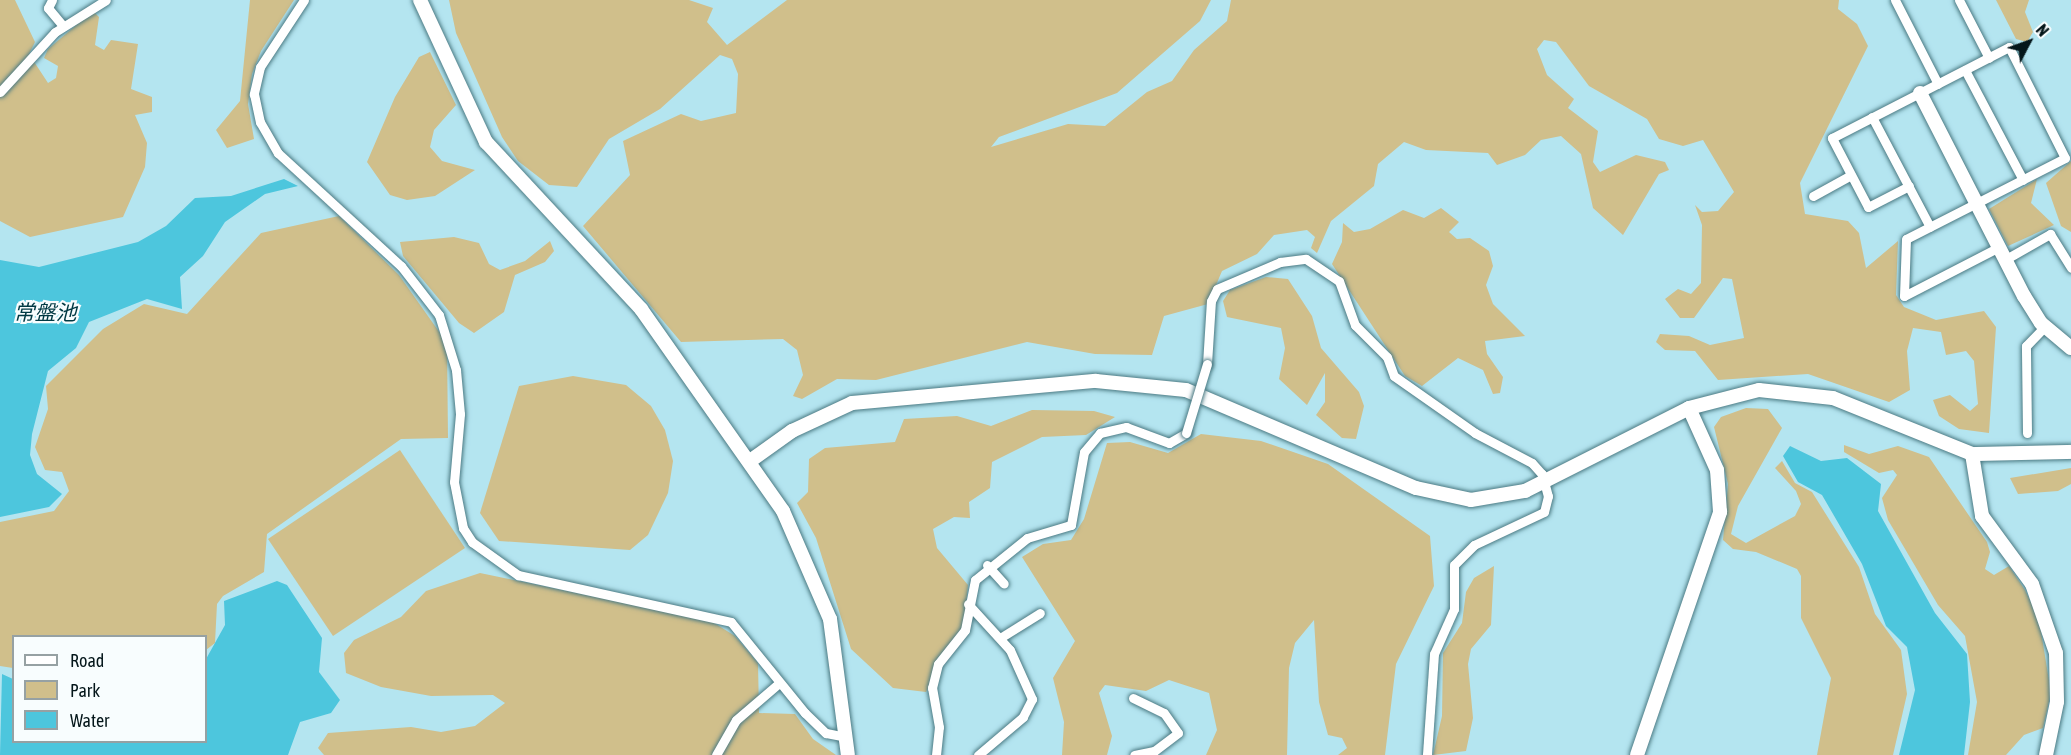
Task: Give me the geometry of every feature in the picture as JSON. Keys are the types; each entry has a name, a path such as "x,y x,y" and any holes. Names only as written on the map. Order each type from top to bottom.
{"street":[{"path":"52,0 48,8 63,26"},
{"path":"0,92 63,26 106,0"},
{"path":"304,0 261,67 254,94 260,122 278,153 401,266 438,315 456,370 460,414 454,482 460,517 472,542 490,559 527,578 714,614 742,631 779,683 826,733 846,737"},
{"path":"420,0 486,142 641,309 750,461 798,537 824,602 848,755"},
{"path":"1895,0 1938,84"},
{"path":"1959,0 1989,58"},
{"path":"1909,186 1868,207 1832,138 2009,47 2066,158 1906,239 1904,296 2050,234 2071,268"},
{"path":"1965,70 2023,180"},
{"path":"1920,93 2002,253 2045,326 2069,343"},
{"path":"1872,117 1930,227"},
{"path":"1813,196 1851,176"},
{"path":"936,755 939,727 932,688 938,664 965,630 968,604 975,580 987,566 1028,538 1071,525 1084,452 1100,433 1126,427 1169,443 1186,433 1207,364 1211,301 1217,289 1280,262 1315,262 1339,280 1354,325 1387,357 1394,376 1475,433 1533,462 1545,482 1544,512 1474,545 1454,565 1454,609 1434,654 1427,755"},
{"path":"2027,433 2026,346 2045,326"},
{"path":"750,461 792,431 852,403 1124,381 1186,390 1237,408 1434,494 1485,500 1545,482 1689,408 1728,395 1773,390 1833,398 1917,436 1972,453 2071,452"},
{"path":"1637,755 1720,512 1717,470 1689,408"},
{"path":"1972,453 1982,516 2032,584 2056,653 2057,702 2046,755"},
{"path":"987,566 1004,584"},
{"path":"968,604 1000,638 1032,699 1023,717 978,755"},
{"path":"1000,638 1041,613"},
{"path":"716,755 736,720 779,683"},
{"path":"1133,698 1164,713 1178,733 1154,751 1134,755"}],"green space":[{"path":"0,0 15,0 35,42 29,54 48,83 56,78 58,66 44,58 48,49 93,11 99,17 95,45 104,50 111,40 138,44 131,89 152,97 152,112 135,115 147,143 145,167 123,217 30,237 0,221"},
{"path":"250,0 294,0 261,51 252,74 248,104 254,139 227,148 216,130 240,101"},
{"path":"449,0 689,0 713,8 707,22 727,45 787,0 1211,0 1200,21 1117,93 999,137 991,147 1068,124 1105,126 1147,92 1172,81 1194,50 1227,21 1231,0 1839,0 1838,9 1857,24 1868,46 1800,183 1805,214 1848,221 1859,233 1866,268 1898,241 1896,295 1904,307 1936,320 1984,311 1996,327 1989,433 1959,429 1939,416 1933,400 1950,395 1970,411 1978,404 1974,361 1966,351 1946,355 1941,332 1913,328 1907,351 1910,390 1889,402 1808,374 1718,380 1695,351 1665,350 1656,342 1660,334 1689,336 1710,345 1744,338 1732,279 1723,278 1694,318 1680,318 1665,299 1678,289 1691,294 1701,283 1702,225 1695,205 1702,212 1718,211 1734,192 1703,140 1683,146 1659,139 1647,119 1589,86 1556,42 1544,40 1537,49 1547,75 1574,99 1568,108 1598,131 1593,162 1600,172 1636,155 1665,162 1669,170 1659,174 1623,235 1593,208 1581,154 1561,136 1541,140 1525,155 1497,165 1488,153 1426,150 1404,142 1378,164 1374,186 1331,221 1317,253 1311,248 1315,237 1307,230 1274,235 1257,254 1222,271 1208,304 1164,316 1152,355 1095,354 1027,342 876,380 837,379 802,399 793,396 803,375 797,350 783,339 681,342 583,226 630,175 623,141 681,114 701,121 736,113 738,74 732,59 720,55 660,109 609,139 577,187 549,185 518,161 502,137 456,33"},
{"path":"1996,0 2029,0 2025,12 2033,32 2027,42 2016,39"},
{"path":"430,52 456,105 434,130 430,147 442,161 475,170 435,196 407,200 390,195 367,162 395,97 419,57"},
{"path":"2071,161 2071,232 2061,226 2046,183"},
{"path":"2037,179 2031,203 2054,225 2008,246 1989,209"},
{"path":"1441,208 1459,222 1449,232 1457,239 1470,238 1489,251 1493,266 1486,285 1493,304 1525,336 1485,341 1487,354 1503,377 1500,393 1493,394 1483,370 1458,358 1422,386 1405,376 1332,264 1342,242 1343,223 1354,232 1370,229 1403,210 1424,218"},
{"path":"339,216 399,275 447,343 448,438 401,439 267,534 264,572 223,596 217,604 215,643 207,649 207,635 12,635 12,668 0,666 0,522 54,511 69,491 62,472 45,470 35,447 48,409 46,386 103,329 144,304 187,314 261,233"},
{"path":"454,237 479,243 489,264 500,270 525,261 550,241 554,251 545,262 515,275 504,312 474,333 459,323 403,256 400,242"},
{"path":"1266,277 1288,279 1312,316 1321,348 1359,392 1364,406 1356,439 1342,438 1316,415 1325,402 1325,373 1307,405 1279,379 1285,348 1281,328 1227,317 1223,301 1230,290"},
{"path":"573,376 626,385 651,406 665,430 673,461 668,493 648,535 630,550 499,541 480,513 519,386"},
{"path":"1746,408 1768,409 1782,428 1738,506 1731,534 1746,543 1795,516 1801,504 1796,491 1775,468 1782,461 1795,483 1812,492 1859,567 1875,614 1901,650 1907,694 1893,755 1817,755 1831,678 1801,618 1801,576 1797,569 1756,552 1733,549 1723,540 1728,484 1714,427 1721,417"},
{"path":"1032,410 1094,411 1115,417 1086,435 1042,437 992,462 990,488 969,502 970,518 954,517 933,529 937,548 968,585 964,626 926,692 893,688 851,649 816,538 797,503 808,492 809,459 825,448 895,442 904,419 957,416 991,426"},
{"path":"1201,434 1261,441 1328,464 1430,536 1434,586 1396,664 1385,755 1338,755 1347,748 1342,738 1328,735 1319,702 1314,620 1295,643 1289,668 1287,755 1206,755 1217,730 1209,693 1169,680 1146,691 1105,685 1099,693 1112,736 1107,755 1062,755 1064,722 1053,678 1075,641 1022,557 1043,544 1071,540 1084,519 1107,443 1130,442 1168,453"},
{"path":"1844,445 1869,454 1898,446 1929,457 1987,542 1990,552 1985,569 1994,575 2009,566 2025,590 2039,619 2051,693 2043,728 2024,735 2006,755 1968,755 1977,702 1965,636 1938,605 1888,520 1882,498 1897,475 1893,470 1879,473 1844,452"},
{"path":"400,450 465,548 333,636 268,539"},
{"path":"2071,468 2071,484 2058,491 2018,494 2010,478"},
{"path":"1494,566 1491,625 1471,649 1468,664 1473,718 1466,751 1433,755 1442,716 1443,653 1462,623 1466,592 1474,578"},
{"path":"480,573 711,621 735,636 758,663 759,713 795,714 813,739 836,755 324,755 318,748 328,733 411,727 441,732 475,726 505,703 493,695 431,696 381,687 346,673 344,653 354,640 401,617 426,591"}],"water":[{"name":"常盤池","path":"284,179 298,186 265,194 225,222 203,256 180,277 182,309 147,299 89,322 76,348 48,371 32,434 30,455 37,474 62,494 49,507 0,517 0,260 39,267 138,242 166,226 195,198 231,196"},
{"path":"1790,446 1821,461 1847,458 1881,484 1878,511 1935,613 1967,654 1970,702 1964,755 1899,755 1915,690 1907,647 1886,626 1862,564 1822,495 1798,482 1783,456"},
{"path":"277,581 287,585 322,638 319,672 340,700 331,713 300,722 288,755 0,755 2,674 12,679 12,743 207,743 207,657 225,625 224,601"}]}
